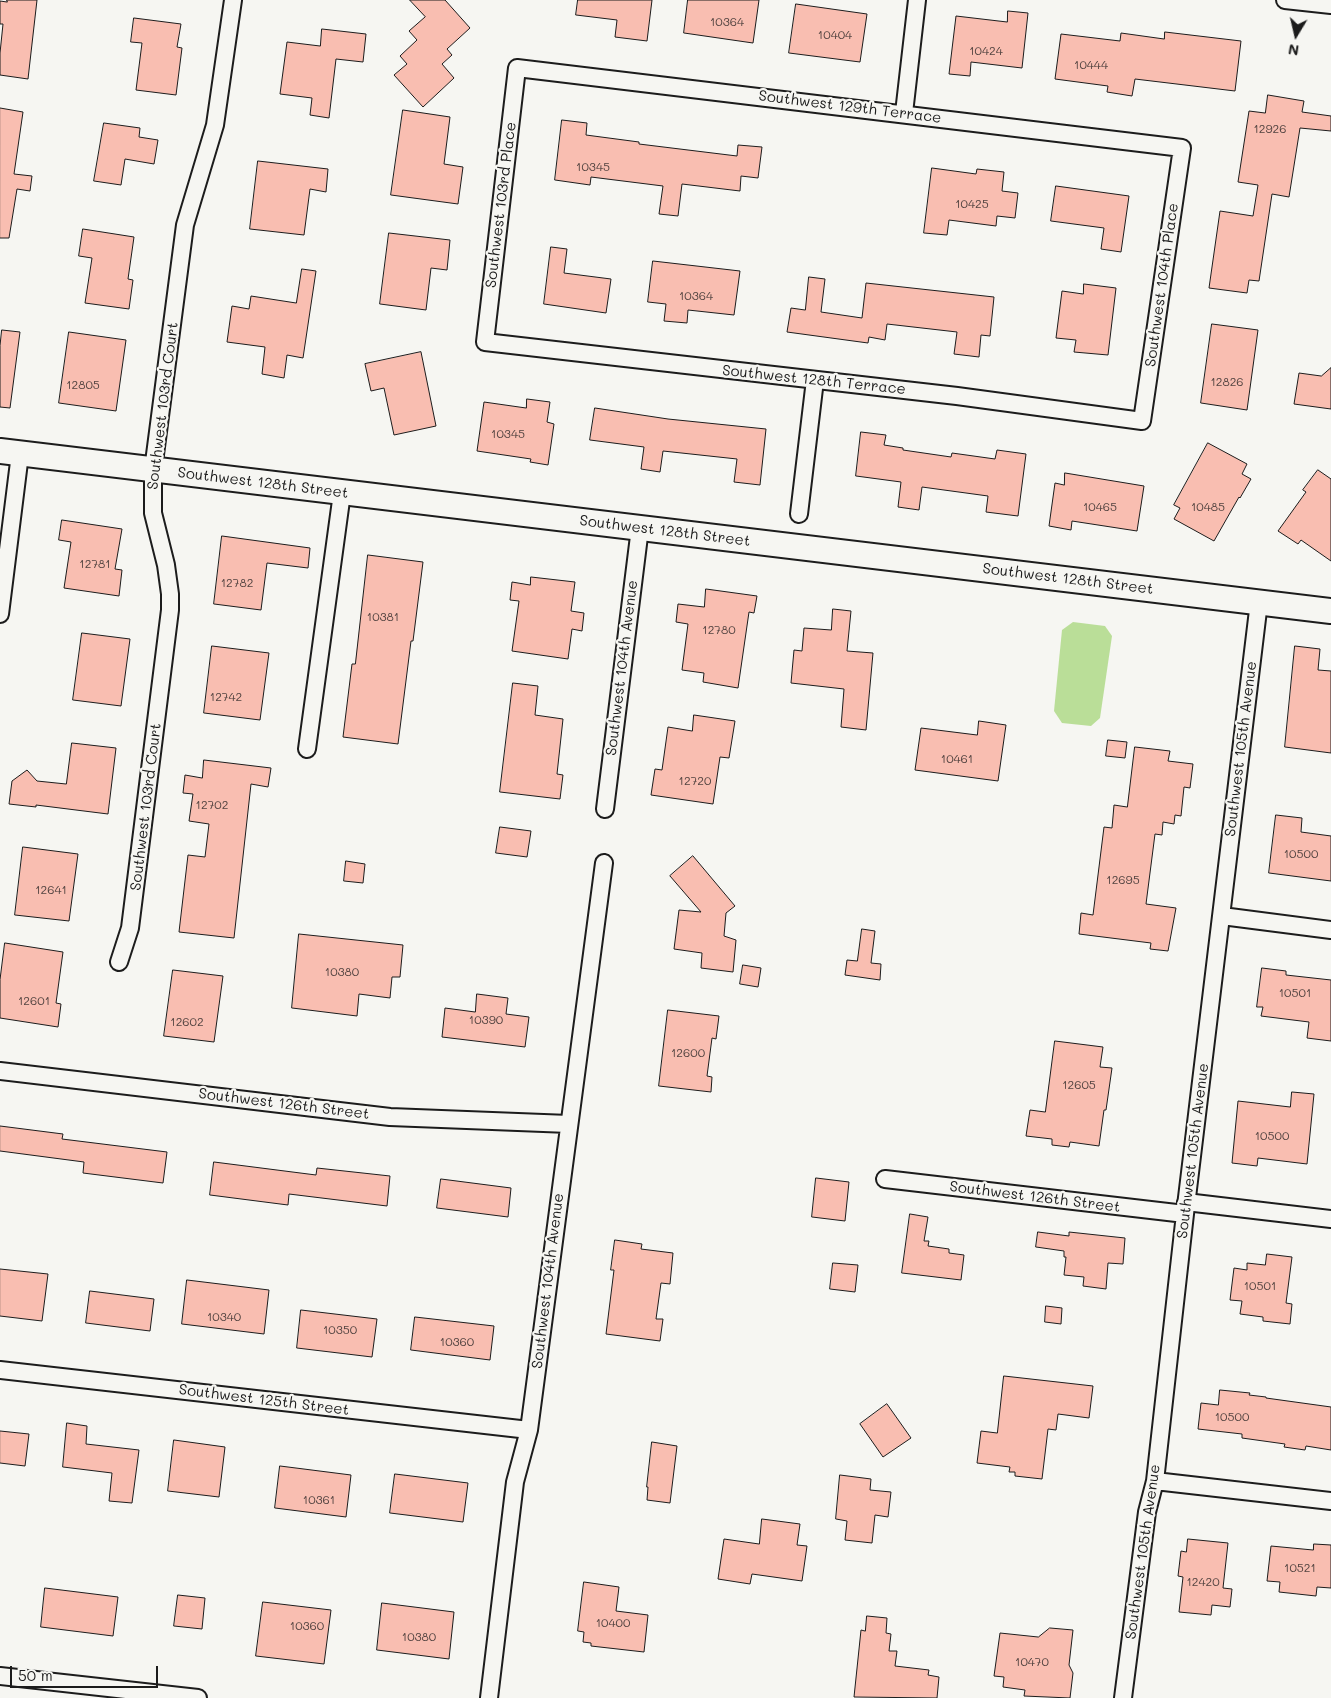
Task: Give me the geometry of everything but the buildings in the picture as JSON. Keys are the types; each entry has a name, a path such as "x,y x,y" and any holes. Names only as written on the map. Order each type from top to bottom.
{"street":[{"name":"Southwest 103rd Court","path":"119,962 130,928 170,610 166,565 153,513 153,470 185,224 215,125 233,0"},
{"path":"904,113 917,0"},
{"path":"1285,0 1331,5"},
{"name":"Southwest 129th Terrace","path":"517,68 904,113 1182,148"},
{"name":"Southwest 103rd Place","path":"485,342 517,68"},
{"name":"Southwest 104th Place","path":"1142,422 1182,148"},
{"name":"Southwest 128th Terrace","path":"485,342 957,396 1142,422"},
{"path":"799,514 815,380"},
{"name":"Southwest 128th Street","path":"10,452 1331,611"},
{"path":"0,614 10,452"},
{"path":"307,749 342,492"},
{"name":"Southwest 104th Avenue","path":"605,809 640,528"},
{"name":"Southwest 105th Avenue","path":"1123,1698 1147,1512 1155,1481 1258,602"},
{"name":"Southwest 104th Avenue","path":"489,1698 516,1482 529,1430 604,863"},
{"path":"1222,916 1331,930"},
{"name":"Southwest 126th Street","path":"0,1071 390,1117 569,1124"},
{"name":"Southwest 126th Street","path":"885,1179 1186,1208 1331,1219"},
{"name":"Southwest 125th Street","path":"0,1370 529,1430"},
{"path":"1155,1481 1331,1501"},
{"path":"0,1676 198,1698"}],"green space":[{"path":"1073,622 1105,626 1112,636 1100,718 1091,726 1062,723 1054,711 1062,630"}]}
